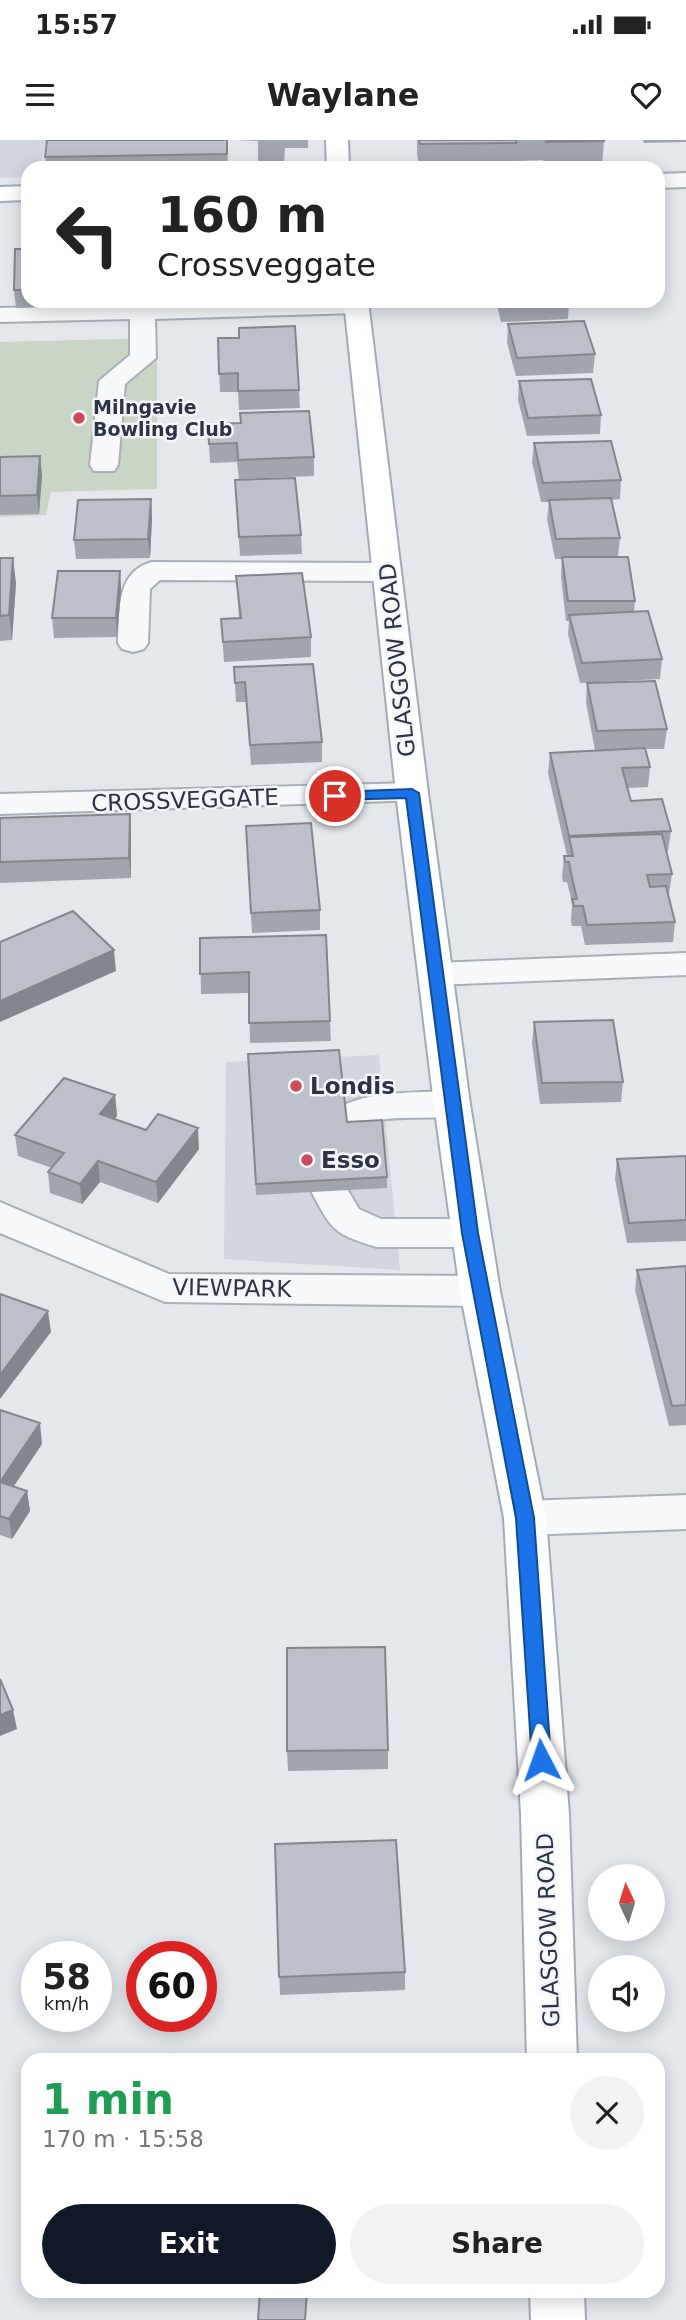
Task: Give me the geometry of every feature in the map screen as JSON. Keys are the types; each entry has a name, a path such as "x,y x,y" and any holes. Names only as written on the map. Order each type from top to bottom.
{"main road":[{"path":"337,140 338,161"},
{"path":"0,194 21,193"},
{"name":"GLASGOW ROAD","path":"357,308 412,793 452,1104 480,1291 525,1518 545,1814 552,2053"},
{"path":"557,2298 558,2320"}],"street":[{"path":"665,181 686,180"},
{"path":"0,316 237,308"},
{"path":"104,465 112,381 143,358 142,312"},
{"path":"133,643 136,587 152,570 387,572"},
{"name":"CROSSVEGGATE","path":"0,804 412,793"},
{"path":"435,974 686,964"},
{"path":"345,1120 374,1108 452,1104"},
{"path":"330,1191 345,1219 377,1233 470,1233"},
{"name":"VIEWPARK","path":"0,1216 22,1228 165,1288 480,1291"},
{"path":"525,1518 686,1512"}],"shaded area":[{"path":"0,140 46,140 42,161 21,161 21,177 0,178"},
{"name":"Esso","path":"379,1055 400,1270 224,1259 226,1062"}],"green space":[{"name":"Milngavie Bowling Club","path":"157,338 157,489 51,492 46,515 0,517 0,342"}],"building":[{"path":"47,140 227,140 227,154 45,157"},
{"path":"419,140 516,140 516,143 420,144"},
{"path":"604,140 604,141 546,142"},
{"path":"15,249 21,249 21,290 14,290"},
{"path":"584,321 595,354 517,358 508,324"},
{"path":"295,326 299,390 238,391 238,373 219,374 218,338 239,338 239,328"},
{"path":"591,379 601,415 528,418 519,381"},
{"path":"309,411 314,457 238,460 237,443 209,444 208,424 241,423 240,413"},
{"path":"611,441 621,480 543,483 534,443"},
{"path":"40,456 37,495 0,496 0,457"},
{"path":"295,478 301,535 239,537 235,480"},
{"path":"611,498 620,538 556,539 549,500"},
{"path":"151,499 148,539 74,540 78,500"},
{"path":"562,557 628,557 635,601 568,601"},
{"path":"0,558 13,558 9,615 0,616"},
{"path":"58,571 120,571 116,618 52,618"},
{"path":"302,573 311,637 223,642 221,619 241,618 236,576"},
{"path":"648,611 662,659 582,663 569,615"},
{"path":"313,664 322,742 250,745 245,682 235,683 234,667"},
{"path":"655,681 667,729 597,731 587,683"},
{"path":"645,748 650,767 622,768 631,801 662,799 671,831 569,836 550,753"},
{"path":"130,814 129,858 0,862 0,818"},
{"path":"311,823 320,910 251,913 246,826"},
{"path":"662,834 672,874 647,875 650,887 666,886 675,922 587,925 583,906 574,906 572,899 577,899 569,862 565,862 564,856 573,856 569,837"},
{"path":"73,911 114,950 0,1001 0,942"},
{"path":"326,935 330,1021 249,1023 249,972 200,974 200,938"},
{"path":"613,1020 623,1082 542,1083 534,1022"},
{"path":"339,1050 347,1122 382,1120 387,1177 256,1184 248,1054"},
{"path":"64,1078 115,1095 100,1114 146,1130 158,1114 198,1128 156,1182 98,1161 80,1184 48,1172 64,1153 15,1135"},
{"path":"686,1156 686,1220 629,1223 617,1159"},
{"path":"686,1266 686,1405 672,1406 637,1270"},
{"path":"0,1294 48,1311 0,1375"},
{"path":"0,1410 40,1423 0,1482"},
{"path":"0,1482 27,1491 9,1519 0,1516"},
{"path":"385,1647 388,1750 287,1751 287,1648"},
{"path":"0,1679 13,1710 0,1715"},
{"path":"396,1840 405,1972 279,1977 275,1844"},
{"path":"260,2298 307,2298 305,2320 258,2320"}],"place":[{"name":"Milngavie Bowling Club","path":"79,418"},
{"name":"Londis","path":"296,1086"},
{"name":"Esso","path":"307,1160"}],"route":[{"path":"335,796 412,793 470,1233 525,1518 541,1760"}]}
